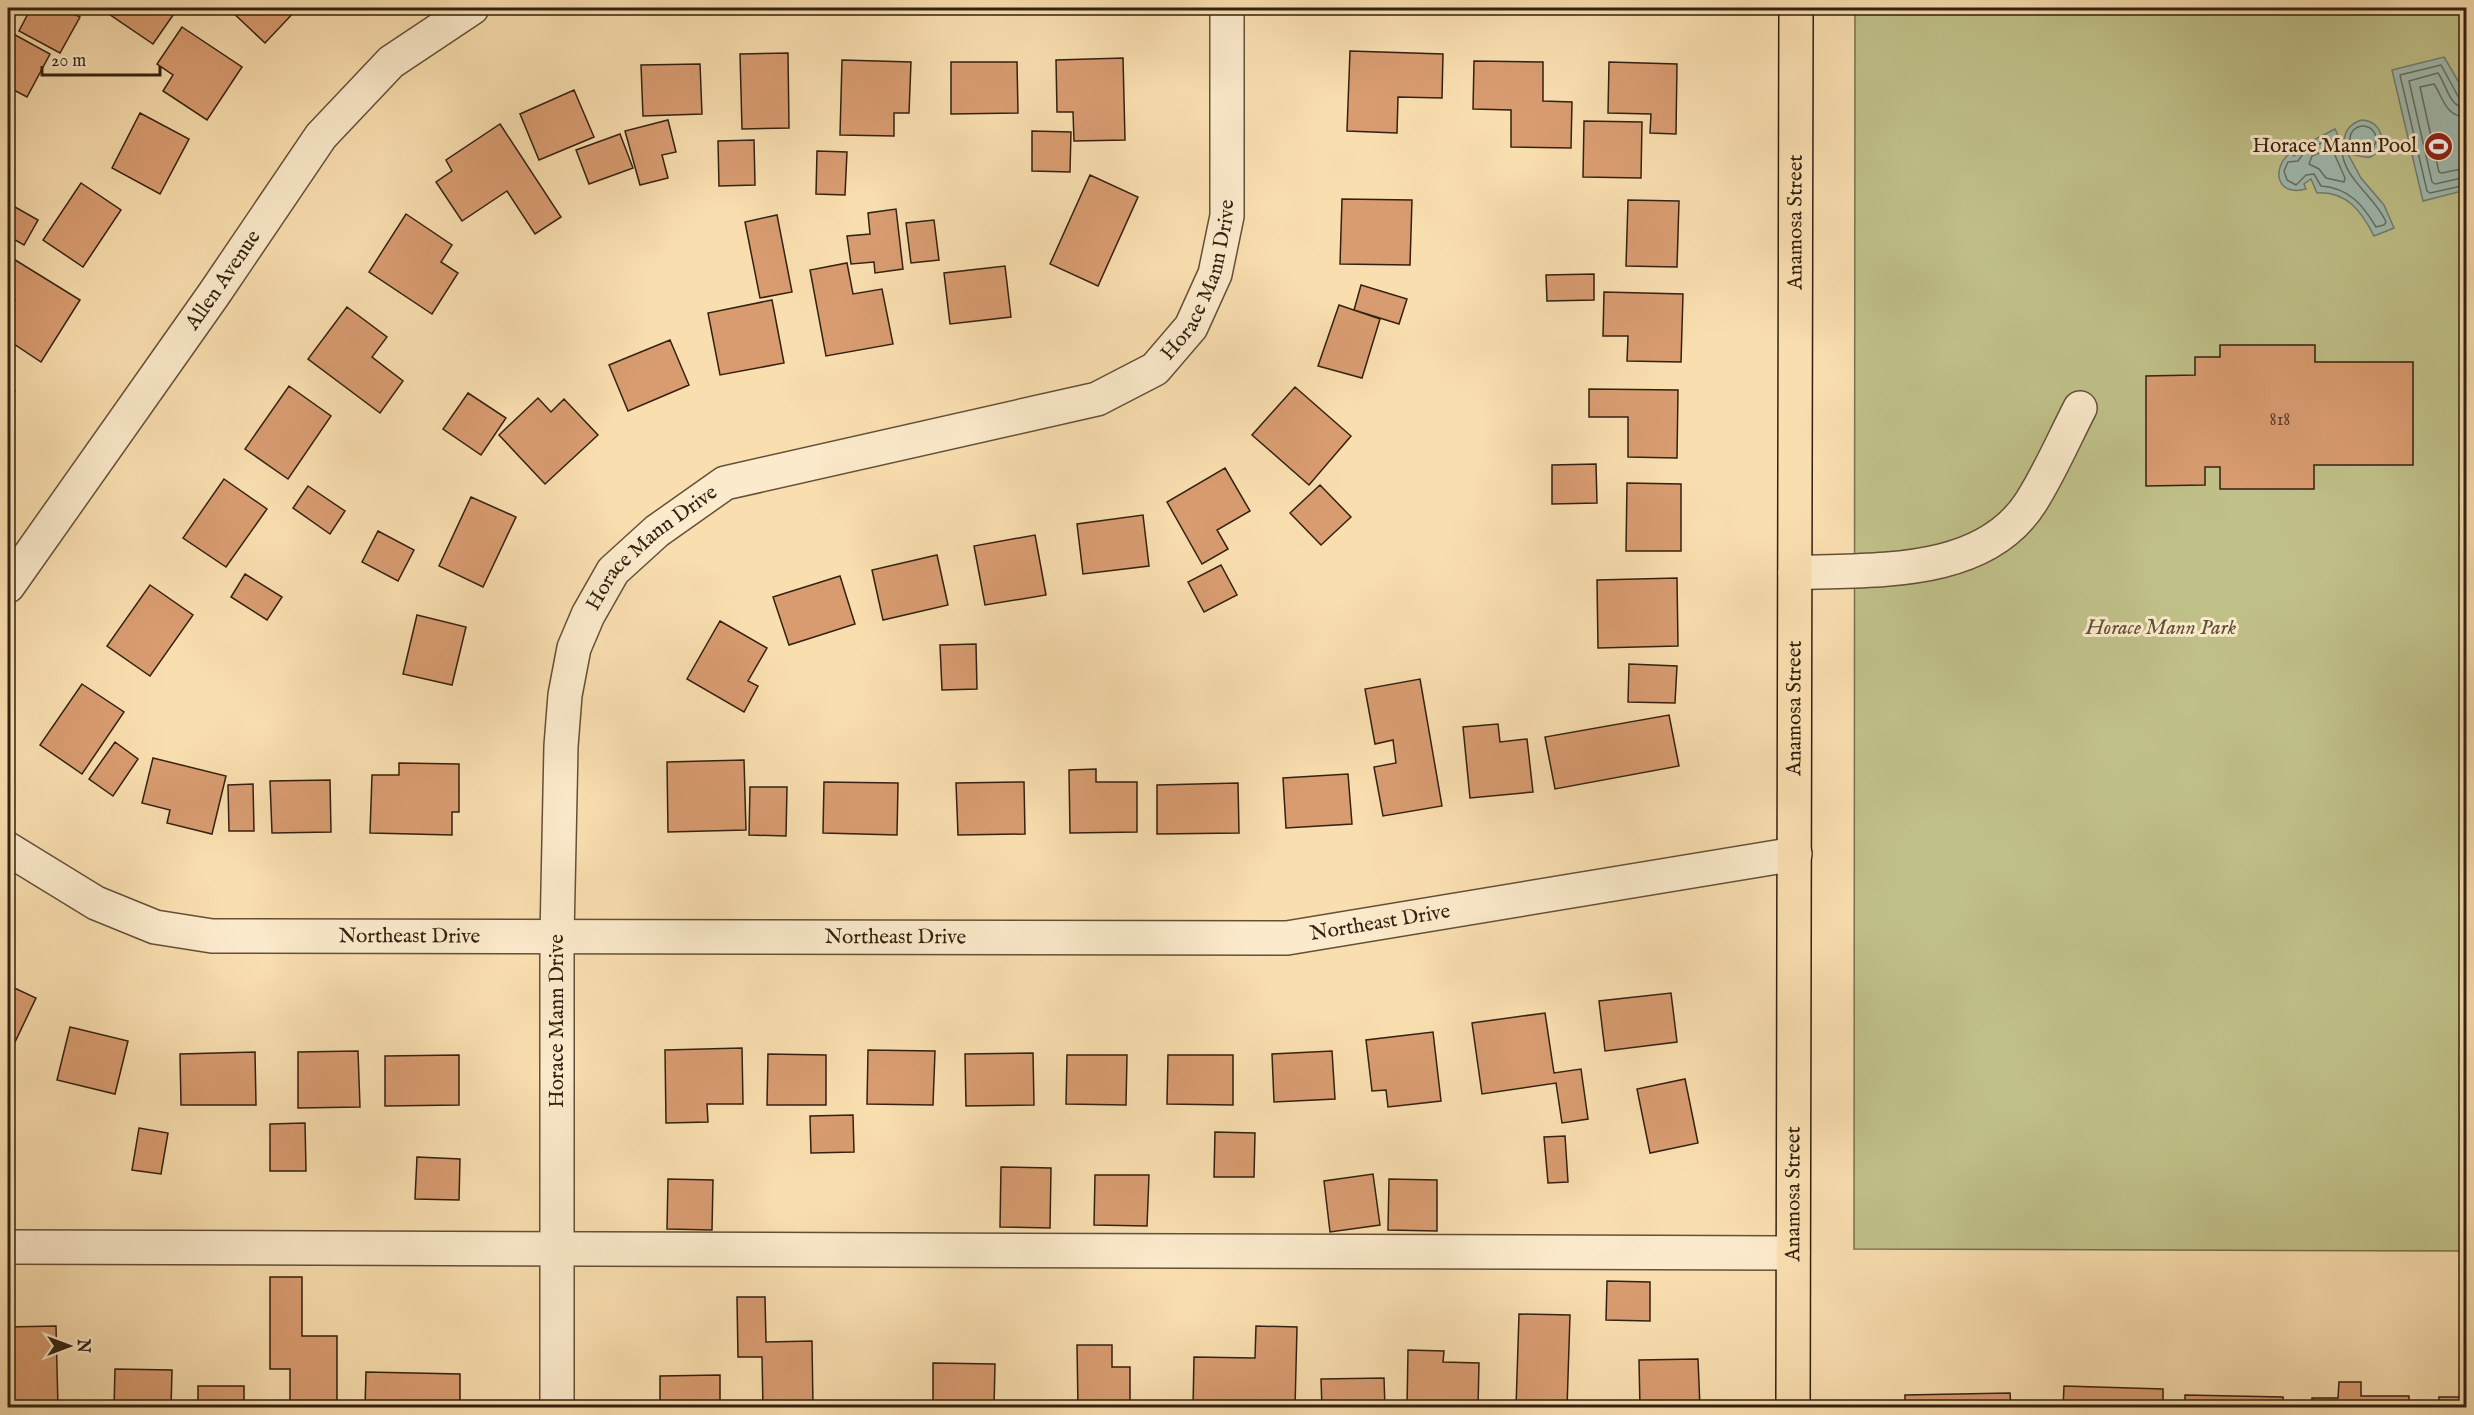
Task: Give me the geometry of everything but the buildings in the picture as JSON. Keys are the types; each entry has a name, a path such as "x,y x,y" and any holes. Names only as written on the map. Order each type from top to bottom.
{"main road":[{"name":"Anamosa Street","path":"1793,1407 1796,8"}],"street":[{"name":"Allen Avenue","path":"8,586 214,294 321,136 391,62 472,8"},
{"name":"Horace Mann Drive","path":"557,1407 557,937 561,746 565,695 574,648 588,615 613,571 657,531 725,483 1097,399 1155,369 1191,327 1215,274 1227,216 1227,8"},
{"path":"1795,573 1934,564 1974,550 2000,536 2030,504 2080,408"},
{"name":"Northeast Drive","path":"8,849 96,903 155,927 212,936 557,937 1287,938 1795,854"},
{"path":"8,1247 1793,1253"}],"green space":[{"name":"Horace Mann Park","path":"1855,8 2466,8 2466,1251 1854,1249"}],"water":[{"name":"Horace Mann Pool","path":"2444,57 2460,84 2466,103 2466,190 2423,201 2392,70"},
{"name":"Horace Mann Pool","path":"2362,120 2371,122 2378,128 2382,145 2370,157 2348,154 2361,178 2384,205 2394,228 2374,236 2359,211 2345,199 2328,193 2317,193 2311,179 2304,184 2306,189 2288,189 2280,180 2279,173 2284,159 2291,152 2294,156 2298,153 2296,149 2335,129 2341,142 2344,141 2349,128"}],"place":[{"name":"Horace Mann Pool","path":"2438,146"}]}
